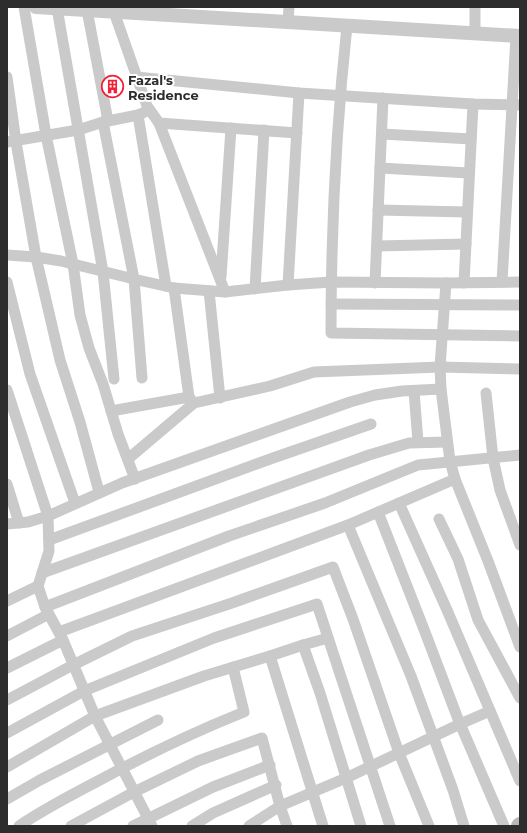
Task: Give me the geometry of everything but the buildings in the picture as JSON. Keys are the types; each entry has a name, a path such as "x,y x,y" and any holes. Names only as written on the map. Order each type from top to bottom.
{"street":[{"path":"24,7 46,135 74,264 82,322 89,348 135,478"},
{"path":"36,7 518,36 515,150 502,282"},
{"path":"288,22 289,7"},
{"path":"475,7 475,34"},
{"path":"57,8 103,272 114,379"},
{"path":"87,10 134,279 142,378"},
{"path":"114,12 147,106 159,123 223,287"},
{"path":"347,26 340,96 331,282 331,333 520,336"},
{"path":"7,77 12,142 36,257 60,360 80,422 99,492"},
{"path":"136,77 299,93 473,104 516,105"},
{"path":"288,285 299,93"},
{"path":"375,283 383,98"},
{"path":"464,283 473,104"},
{"path":"12,142 78,130 138,115 149,109"},
{"path":"138,115 192,400"},
{"path":"159,123 297,133"},
{"path":"223,287 231,128"},
{"path":"255,289 264,130"},
{"path":"382,134 471,139"},
{"path":"380,168 469,172"},
{"path":"378,210 468,212"},
{"path":"377,246 466,244"},
{"path":"7,255 36,257 74,264 170,287 209,291 223,287 255,289 331,282 520,282"},
{"path":"7,282 30,374 75,503"},
{"path":"446,283 440,367 441,390 450,462 455,479 520,647"},
{"path":"209,291 220,398"},
{"path":"331,304 520,305"},
{"path":"111,411 192,400 220,398 270,386 314,372 440,367 520,369"},
{"path":"7,390 48,516 49,551 38,586 47,610 61,636 72,665 95,716 150,822"},
{"path":"7,524 28,522 48,516 99,492 135,478 350,402 375,395 441,390"},
{"path":"414,391 418,442"},
{"path":"486,393 493,458 500,490 520,545"},
{"path":"128,459 192,400"},
{"path":"48,540 371,424"},
{"path":"42,573 369,455 409,443 447,442"},
{"path":"7,636 47,610 229,536 325,503 418,465 520,455"},
{"path":"7,668 61,636 348,525 455,479"},
{"path":"7,484 19,523"},
{"path":"399,503 447,610 520,781"},
{"path":"378,512 460,724 504,826"},
{"path":"439,519 458,559 478,620 520,698"},
{"path":"348,525 411,676 464,826"},
{"path":"7,700 72,665 132,636 333,568 353,619 399,753 429,826"},
{"path":"7,601 38,586"},
{"path":"7,734 84,691 214,638 317,604 390,826"},
{"path":"7,767 95,716 204,676 328,638"},
{"path":"303,645 320,693 361,826"},
{"path":"270,656 323,826"},
{"path":"19,826 43,810 122,768 180,739 244,712 233,667"},
{"path":"255,825 280,806 371,767 490,711"},
{"path":"7,799 40,780 158,720"},
{"path":"71,826 134,792 198,761 262,738 276,785 280,806 287,826"},
{"path":"133,826 150,822 213,787 270,766"},
{"path":"192,826 213,813 276,785"}],"place":[{"name":"Fazal's Residence","path":"112,87"}]}
